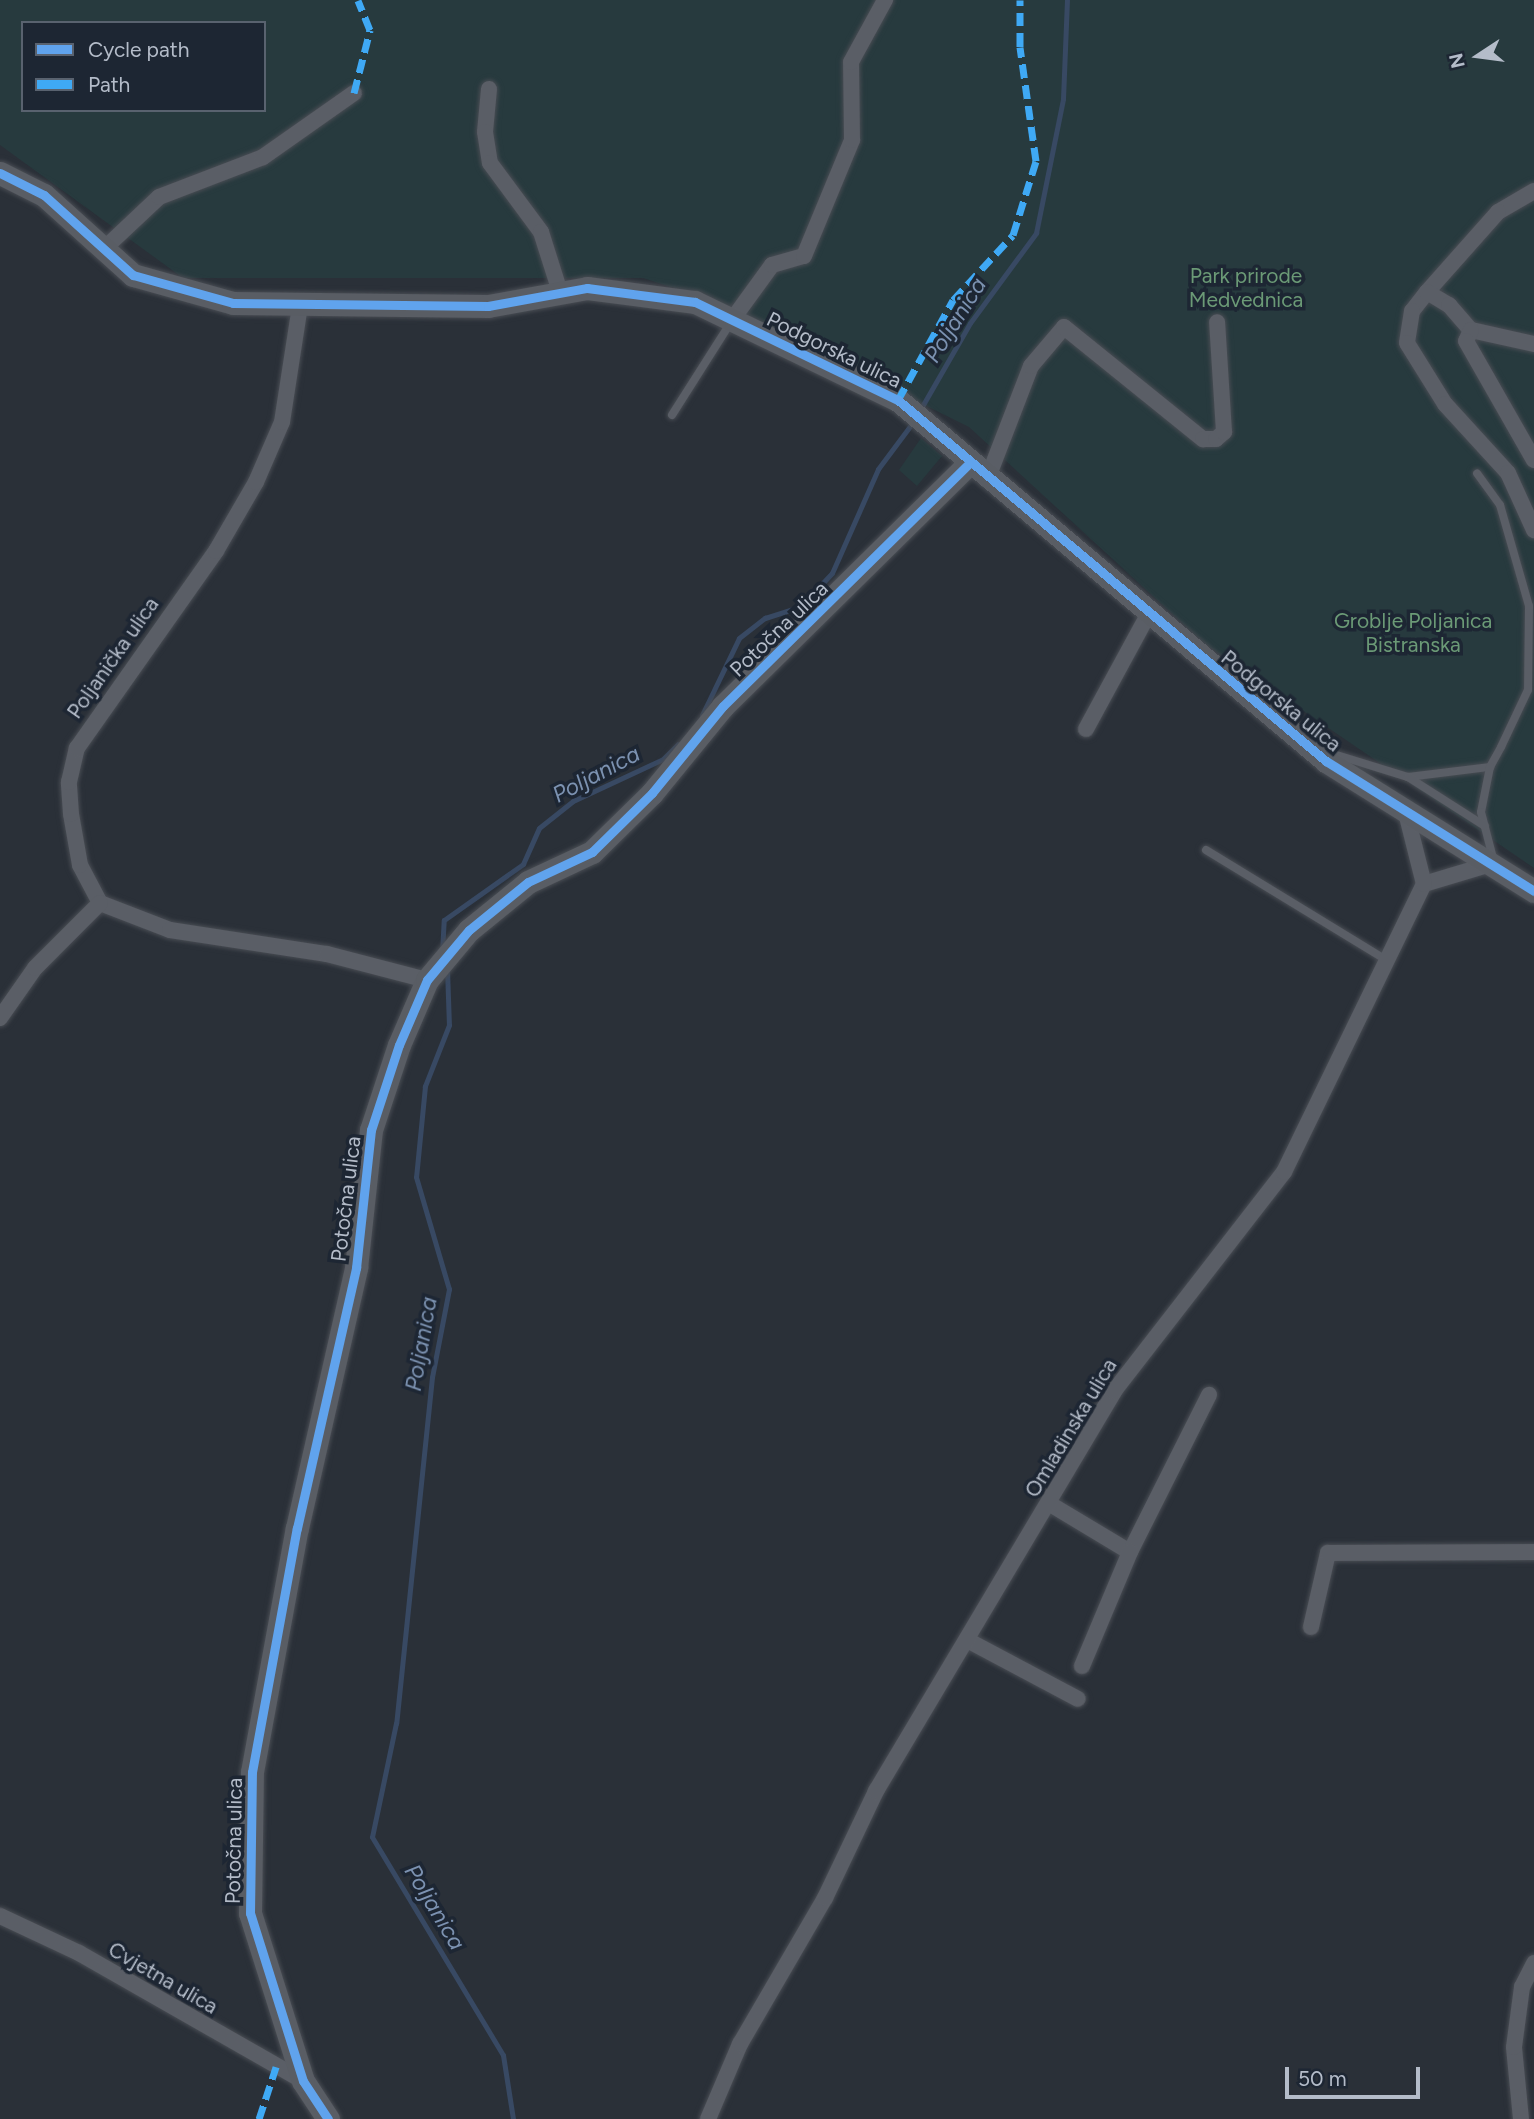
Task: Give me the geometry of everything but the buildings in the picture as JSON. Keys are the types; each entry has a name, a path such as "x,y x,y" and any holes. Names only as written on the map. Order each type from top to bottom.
{"street":[{"path":"732,320 772,265 804,256 852,140 851,62 885,0"},
{"path":"489,89 485,132 490,163 541,232 560,292"},
{"path":"107,246 159,197 263,157 354,93"},
{"name":"Podgorska ulica","path":"0,173 44,195 107,246 133,275 177,293 300,306 350,300 488,306 587,289 695,302 908,408 968,464 1311,748 1534,891"},
{"path":"1534,191 1498,212 1427,292 1412,312 1408,343 1445,404 1508,473 1534,530"},
{"path":"1427,292 1449,305 1471,330 1534,344"},
{"name":"Poljanička ulica","path":"100,903 80,865 71,814 69,782 77,748 216,551 256,482 282,422 300,306"},
{"path":"987,480 1031,366 1064,327 1203,439 1216,439 1224,432 1217,322"},
{"path":"1471,330 1469,352 1534,460"},
{"name":"Potočna ulica","path":"328,2119 303,2081 250,1913 252,1772 297,1528 356,1268 372,1130 431,975 494,904 592,852 652,793 723,706 968,464"},
{"path":"1086,729 1148,615"},
{"path":"1405,807 1423,884 1494,863"},
{"name":"Omladinska ulica","path":"708,2119 876,1791 969,1641 1114,1391 1284,1172 1423,884"},
{"path":"0,1018 35,968 100,903 170,930 327,954 431,975"},
{"path":"1082,1666 1130,1552 1209,1395"},
{"path":"1050,1504 1130,1552"},
{"path":"1311,1628 1328,1553 1534,1552"},
{"path":"969,1641 1078,1699"},
{"name":"Cvjetna ulica","path":"0,1916 79,1954 303,2081"},
{"path":"1521,2119 1514,2047 1522,1987 1534,1963"}],"lane":[{"path":"672,415 732,320"},
{"path":"1478,473 1500,505 1529,606 1528,690 1490,767 1481,792 1494,863"},
{"path":"1311,748 1408,777 1485,825"},
{"path":"1408,777 1490,767"},
{"path":"1206,850 1386,960"}],"green space":[{"name":"Park prirode Medvednica","path":"0,0 1534,0 1534,868 1205,644 969,427 716,302 643,278 183,278 0,145"},
{"path":"921,438 942,456 917,486 899,470"}],"waterway":[{"name":"Poljanica","path":"920,410 970,323 1036,233 1063,99 1067,0"},
{"name":"Poljanica","path":"702,715 739,638 765,618 801,606 832,573 878,469 913,422"},
{"name":"Poljanica","path":"442,953 444,920 523,864 539,828 573,801 663,759 678,744"},
{"name":"Poljanica","path":"447,969 449,1025 425,1086 416,1177 449,1289 432,1377 396,1723 372,1837 503,2055 513,2119"}],"marked path":[{"path":"354,93 370,30 358,0"},
{"path":"898,400 953,300 1013,235 1036,161 1020,47 1020,0"},
{"path":"259,2119 276,2067"}],"cycle path":[{"path":"0,173 44,195 133,275 233,303 488,306 587,288 695,302 898,400 1326,761 1534,891"},
{"path":"328,2119 303,2081 250,1913 252,1772 297,1528 356,1268 371,1130 399,1045 427,980 469,930 528,882 592,852 652,793 723,706 968,464"}],"park label":[{"name":"Groblje Poljanica Bistranska","path":"1413,633"}]}
